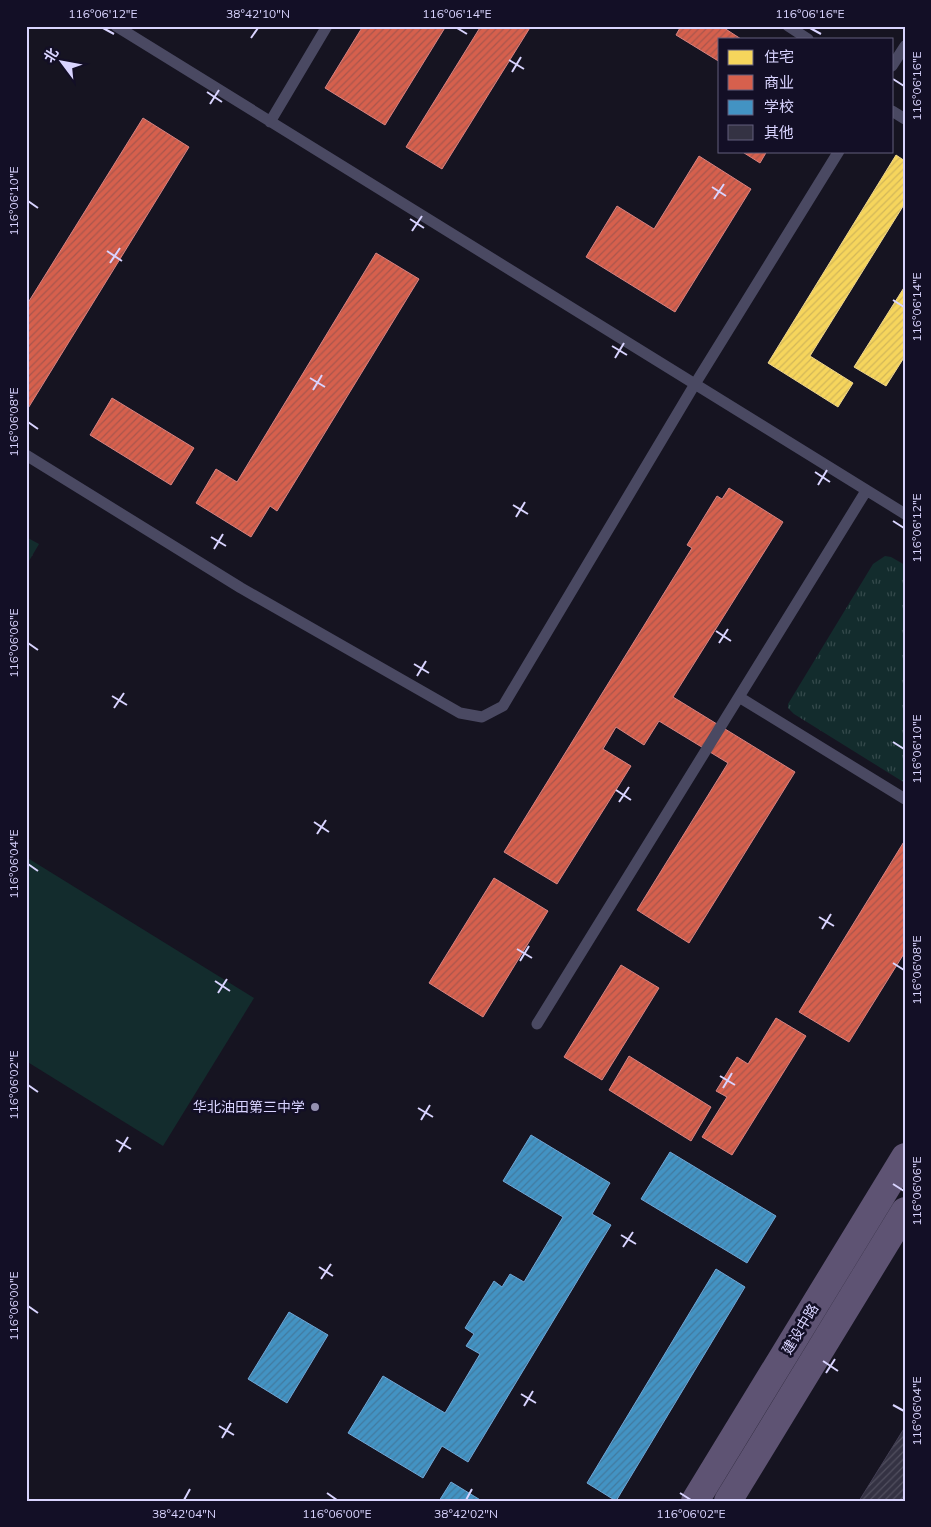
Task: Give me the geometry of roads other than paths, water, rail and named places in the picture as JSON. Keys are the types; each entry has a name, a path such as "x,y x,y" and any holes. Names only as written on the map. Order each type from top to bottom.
{"main road":[{"name":"建设中路","path":"695,1501 905,1157"},
{"name":"建设中路","path":"728,1501 905,1211"}],"lane":[{"path":"116,26 905,514"},
{"path":"270,122 327,26"},
{"path":"788,26 806,38"},
{"path":"894,63 905,46"},
{"path":"894,112 905,119"},
{"path":"26,455 249,592 460,713 482,717 503,706 695,384 838,152"},
{"path":"537,1024 866,491"},
{"path":"739,697 905,799"}],"place":[{"name":"华北油田第三中学","path":"315,1107"}]}
